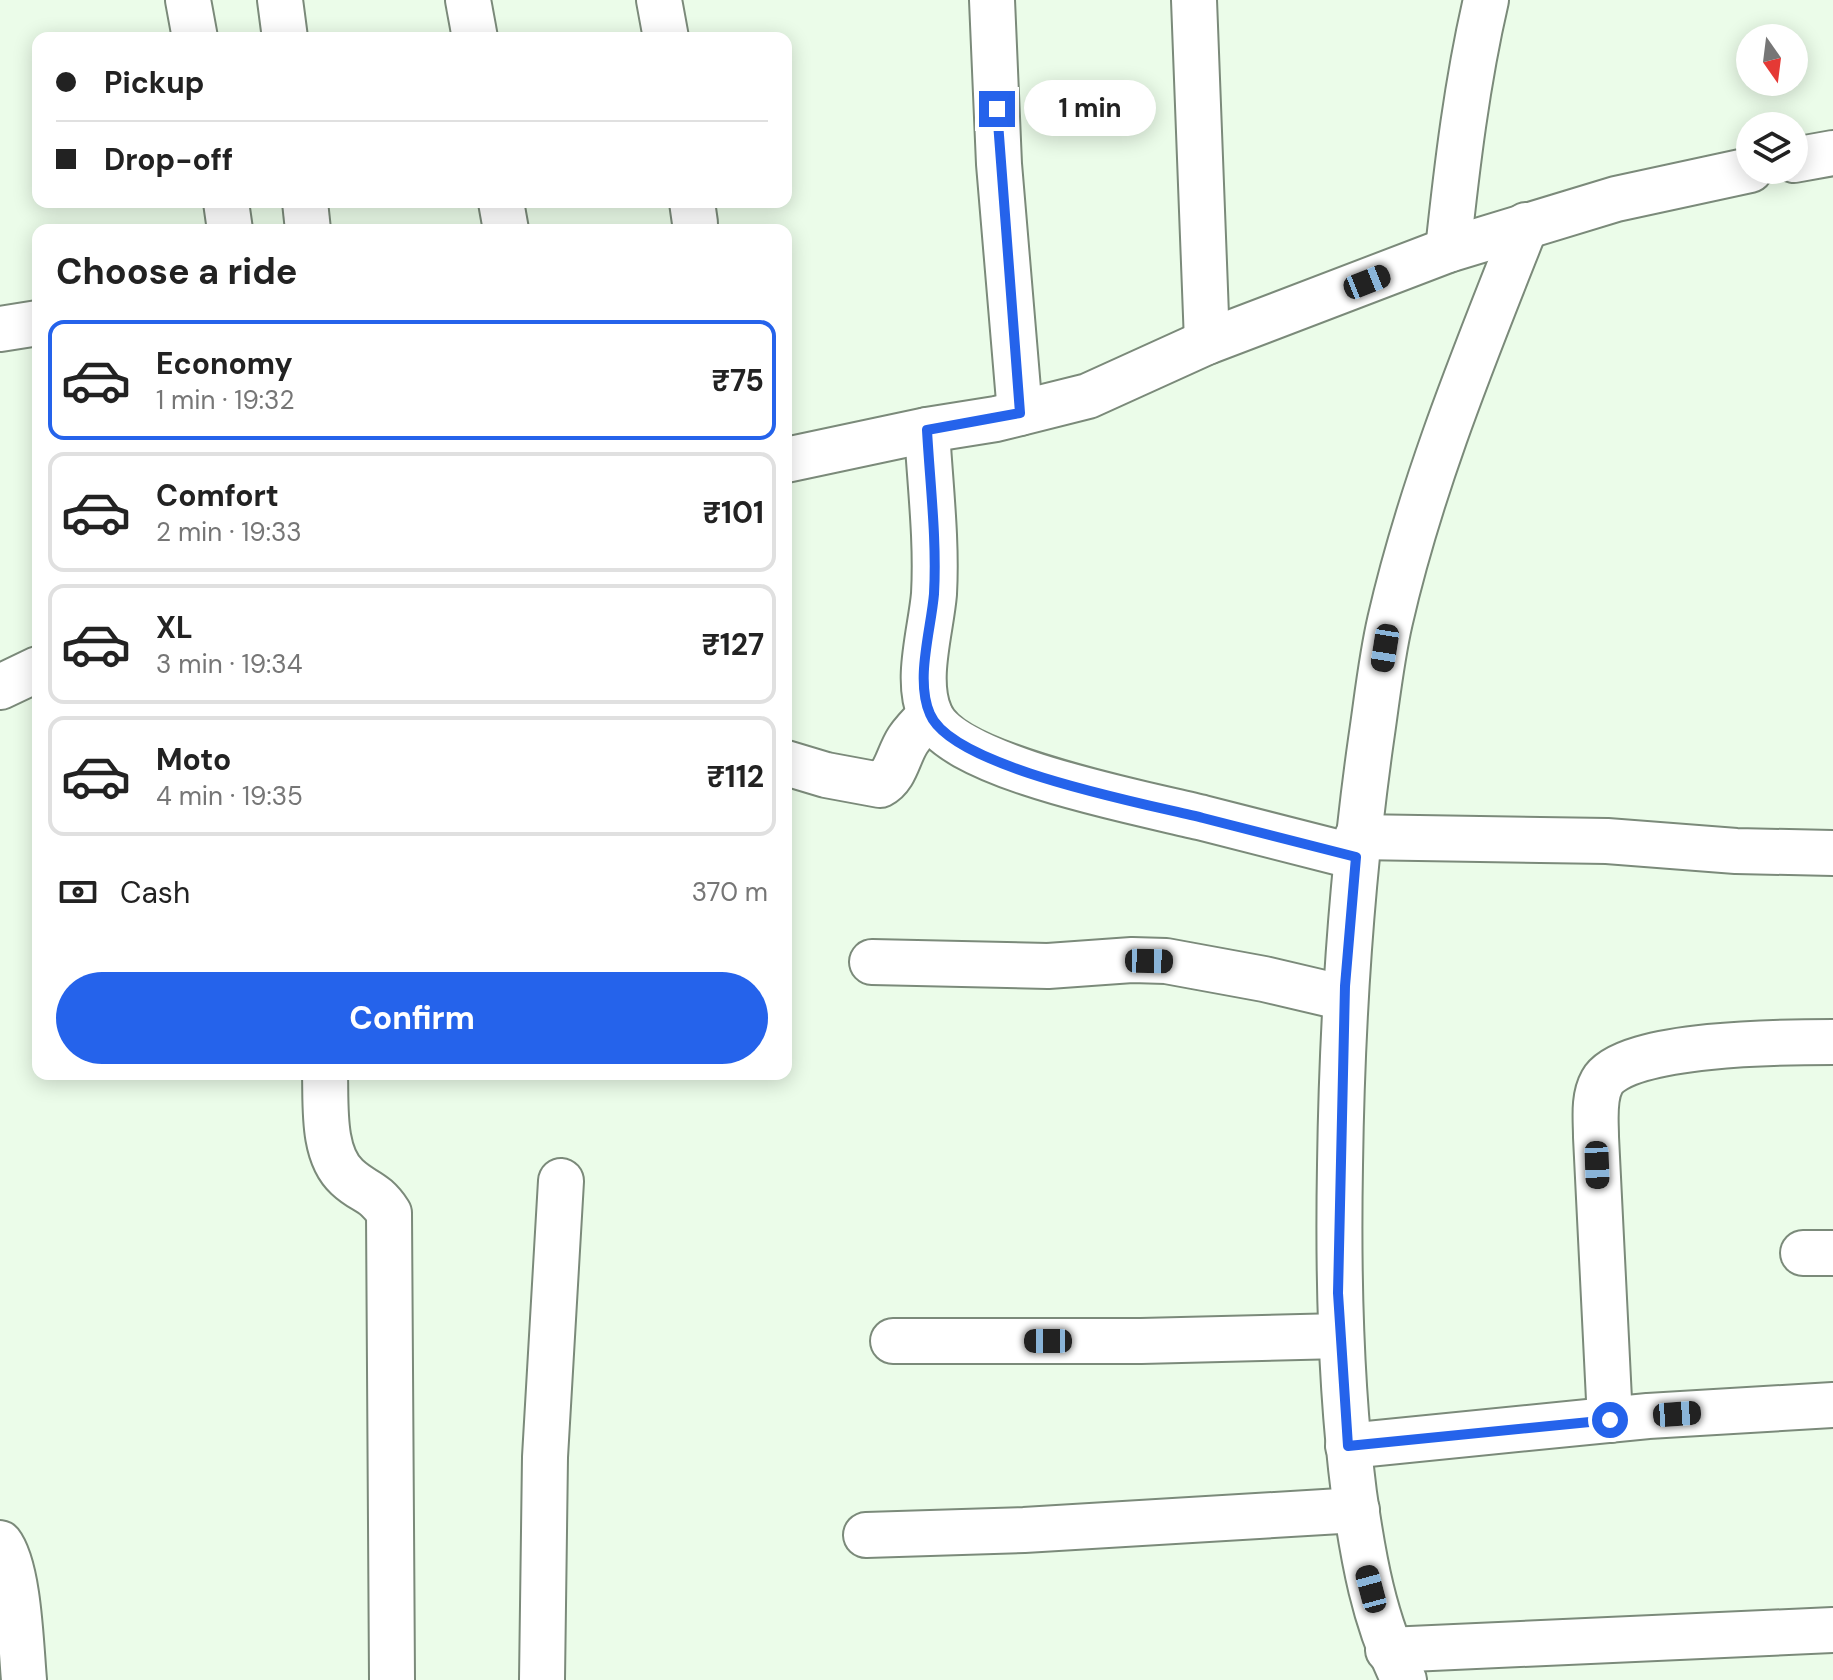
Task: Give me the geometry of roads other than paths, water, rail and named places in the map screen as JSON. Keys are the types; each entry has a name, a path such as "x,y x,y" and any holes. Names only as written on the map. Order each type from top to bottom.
{"street":[{"path":"188,0 194,32"},
{"path":"280,0 284,32"},
{"path":"468,0 474,32"},
{"path":"659,0 665,32"},
{"path":"992,0 999,164 1020,413"},
{"path":"1194,0 1207,342"},
{"path":"1448,250 1475,44 1486,0"},
{"path":"1808,157 1833,153"},
{"path":"792,459 1020,413 1088,396 1207,342 1448,250 1616,199 1736,173"},
{"path":"1526,225 1421,506 1393,608 1356,847 1345,998 1338,1293 1348,1446 1363,1558 1396,1665 1833,1630"},
{"path":"0,329 32,324"},
{"path":"927,430 934,594 925,693 930,715 943,733 994,760 1053,781 1356,847 1607,841 1736,851 1833,853"},
{"path":"0,687 32,672"},
{"path":"792,765 880,785 887,782 906,743 930,715"},
{"path":"872,962 1048,966 1132,960 1166,961 1345,998"},
{"path":"1610,1420 1596,1137 1597,1100 1602,1082 1614,1069 1635,1061 1689,1049 1833,1042"},
{"path":"325,1080 329,1138 336,1163 348,1178 379,1198 389,1213 392,1680"},
{"path":"542,1680 545,1457 561,1181"},
{"path":"893,1341 1141,1341 1341,1336"},
{"path":"1348,1446 1610,1420 1833,1405"},
{"path":"866,1535 966,1533 1357,1510"},
{"path":"0,1543 5,1549 13,1583 24,1680"}]}
